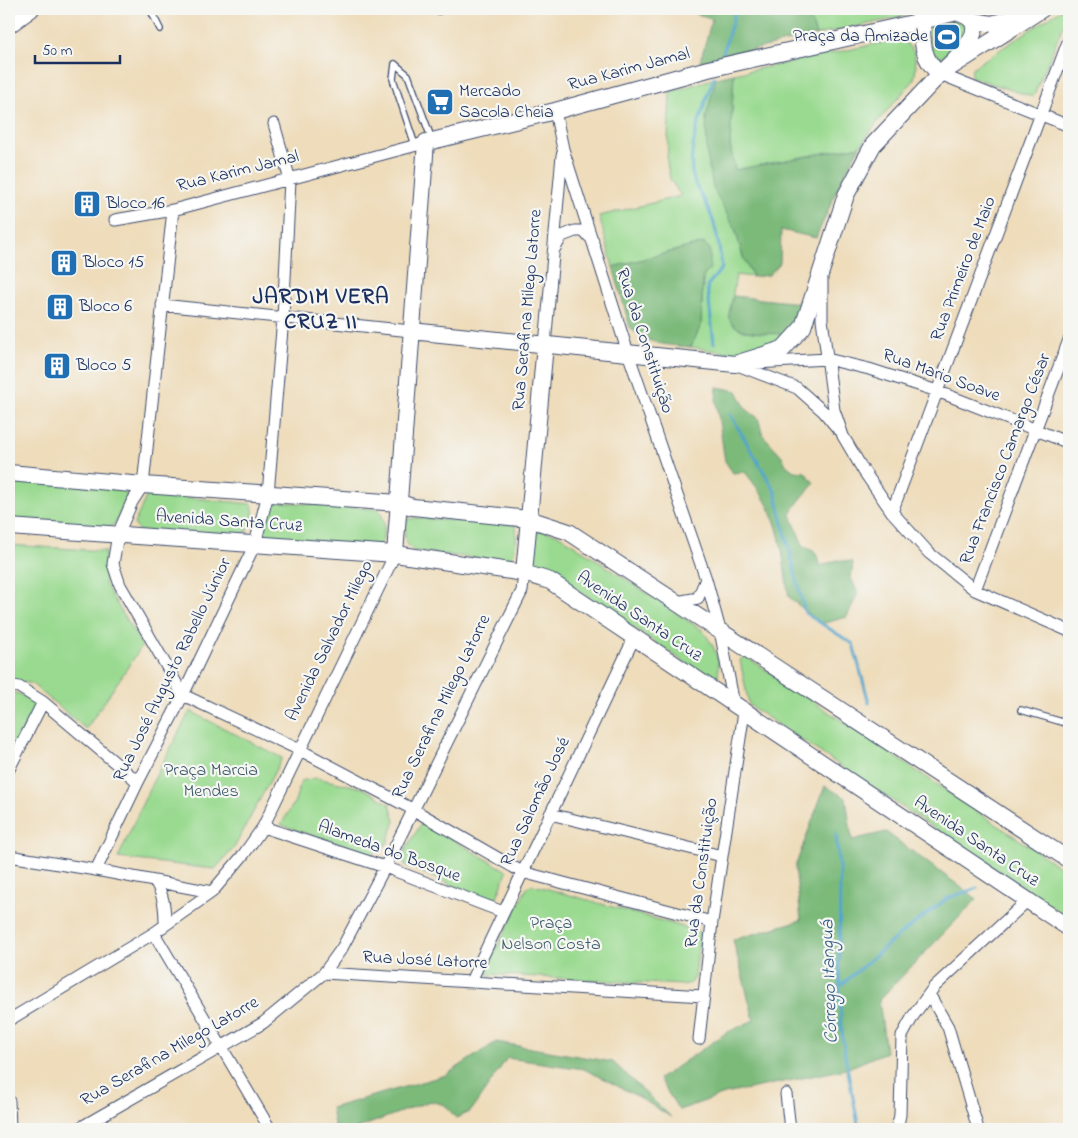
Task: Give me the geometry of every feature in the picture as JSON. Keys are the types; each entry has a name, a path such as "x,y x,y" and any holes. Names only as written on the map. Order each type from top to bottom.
{"main road":[{"path":"9,24 31,9"},
{"path":"940,74 932,68 927,60 922,44 922,15 961,13 984,24 999,24 1036,9"},
{"path":"940,74 1042,9"},
{"path":"411,331 735,364 783,349 803,327 846,195 873,145 970,42 974,31 961,13"},
{"name":"Rua Karim Jamal","path":"424,143 555,111 708,69 922,15"},
{"name":"Avenida Salvador Milego","path":"395,554 424,143"},
{"name":"Rua Serafina Milego Latorre","path":"524,573 545,345"},
{"name":"Avenida Santa Cruz","path":"9,473 143,485 399,503 413,507 529,519 569,532 1069,860"},
{"name":"Avenida Santa Cruz","path":"9,527 395,554 524,573 550,581 1069,928"}],"street":[{"name":"Rua Primeiro de Maio","path":"892,512 1042,116 1069,39"},
{"path":"940,74 1069,126"},
{"name":"Rua da Constituição","path":"555,111 563,149 628,354 706,579 739,708 699,1039"},
{"name":"Rua José Augusto Rabello Júnior","path":"96,870 255,544 268,494 283,318 290,180 274,124"},
{"name":"Rua Karim Jamal","path":"116,220 172,210 424,143"},
{"name":"Rua Serafina Milego Latorre","path":"545,345 563,149"},
{"path":"143,485 172,210"},
{"path":"554,251 562,236 575,231 583,231 592,240"},
{"path":"822,270 822,319 834,410 844,436 863,470 892,512 929,553 975,590 1069,631"},
{"path":"162,305 411,331"},
{"name":"Rua Francisco Camargo César","path":"975,590 1069,340"},
{"name":"Rua Mario Soave","path":"735,364 827,359 869,369 937,391 1069,443"},
{"path":"735,364 797,388 824,412 844,436"},
{"name":"Avenida Santa Cruz","path":"118,534 132,502 143,485"},
{"path":"118,534 114,564 120,586 183,695 300,750 414,810 522,872 712,922"},
{"name":"Avenida Salvador Milego","path":"9,1020 154,933 212,892 244,854 262,827 395,554"},
{"name":"Rua Serafina Milego Latorre","path":"78,1129 263,1024 324,973 342,948 414,810 522,591 524,573"},
{"path":"677,602 698,598 706,579"},
{"name":"Rua Salomão José","path":"471,981 634,638"},
{"path":"9,685 19,687 43,702 138,782"},
{"path":"10,764 43,702"},
{"path":"550,814 722,856"},
{"name":"Alameda do Bosque","path":"262,827 385,867 503,912"},
{"path":"9,856 212,892"},
{"path":"155,881 162,893 165,906 165,925"},
{"path":"897,1129 900,1115 902,1036 913,1016 934,987 1027,900"},
{"path":"154,933 270,1129"},
{"name":"Rua José Latorre","path":"324,973 704,996"},
{"path":"929,994 948,1026 978,1129"},
{"path":"786,1094 790,1129"},
{"path":"9,1101 10,1129"}],"lane":[{"path":"150,9 160,29"},
{"path":"412,9 439,11"},
{"path":"395,64 408,76 424,143 393,80 395,64"},
{"path":"1021,710 1069,724"}],"green space":[{"path":"683,9 807,9 816,35 700,62 712,19"},
{"path":"807,9 911,9 908,14 897,18 816,35"},
{"path":"1062,9 1069,9 1069,12 1033,97 971,77 972,68"},
{"name":"Praça da Amizade","path":"956,20 967,27 964,40 941,58 933,57 928,30 931,26"},
{"path":"890,41 905,42 914,52 916,67 914,80 878,121 860,146 735,170 730,145 734,74"},
{"path":"734,74 730,145 735,170 860,146 840,183 816,238 781,230 780,263 769,275 753,277 743,257 735,229 713,188 707,155 706,117 716,78"},
{"path":"716,78 706,117 713,188 735,229 743,257 753,277 736,275 729,318 743,331 783,334 772,343 750,351 728,352 691,347 701,325 703,277 710,268 704,243 613,267 599,216 681,196 670,179 667,163 670,92"},
{"path":"704,243 710,249 710,268 703,277 701,325 691,347 650,341 636,333 630,327 613,267"},
{"path":"733,296 800,303 790,325 783,334 760,333 743,330 731,322 729,314"},
{"path":"717,387 737,391 746,409 758,418 763,435 782,456 786,465 794,471 805,472 814,483 799,501 791,515 803,546 815,552 821,566 837,560 853,562 851,578 858,593 847,617 821,624 789,597 777,528 768,506 745,472 733,473 725,461 716,401"},
{"path":"9,477 126,490 126,498 115,524 108,527 9,520"},
{"path":"154,494 252,504 253,519 249,527 239,538 139,531 134,524 147,495"},
{"path":"279,502 378,509 384,525 382,542 372,549 266,539 264,534 265,518 271,508"},
{"path":"418,518 516,525 514,554 512,558 501,561 414,551 407,544 405,529 407,519"},
{"path":"540,530 559,535 702,630 710,641 717,657 718,677 711,679 702,674 544,567 533,565 534,537"},
{"path":"9,545 105,551 105,584 142,646 86,729 32,684 9,679"},
{"path":"745,656 1069,873 1069,918 749,705 740,660"},
{"path":"9,693 20,694 37,704 9,756"},
{"name":"Praça Marcia Mendes","path":"190,711 282,758 234,848 215,869 118,858 150,787"},
{"path":"316,778 363,788 390,804 395,821 387,844 371,855 281,825 295,801 301,781"},
{"path":"825,786 846,798 852,840 886,832 977,899 879,1000 886,1052 846,1069 725,1094 679,1110 659,1079 726,1033 754,1020 733,940 801,920 795,867"},
{"path":"422,822 507,871 497,897 487,900 405,865 401,857"},
{"name":"Praça Nelson Costa","path":"534,885 698,931 700,934 695,977 691,983 682,985 486,974 485,970 528,886"},
{"path":"496,1042 613,1062 671,1117 639,1097 584,1069 507,1058 471,1111 456,1118 445,1105 430,1101 355,1129 335,1129 331,1108 446,1075"}],"waterway":[{"name":"Córrego Itanguá","path":"723,53 736,9"},
{"name":"Córrego Itanguá","path":"714,77 697,127 692,153 694,181 714,222 722,268 707,286 714,343"},
{"name":"Córrego Itanguá","path":"730,414 775,491 805,613 853,644 869,703"},
{"name":"Córrego Itanguá","path":"836,833 840,878 839,965 841,1024 859,1129"},
{"path":"840,986 898,936 948,898 977,888"}],"place":[{"name":"Praça da Amizade","path":"947,37"},
{"name":"Mercado Sacola Cheia","path":"440,102"},
{"name":"Bloco 16","path":"87,204"},
{"name":"Bloco 15","path":"64,263"},
{"name":"Bloco 6","path":"60,307"},
{"name":"Bloco 5","path":"57,366"}],"district":[{"name":"JARDIM VERA CRUZ II","path":"321,310"}]}
